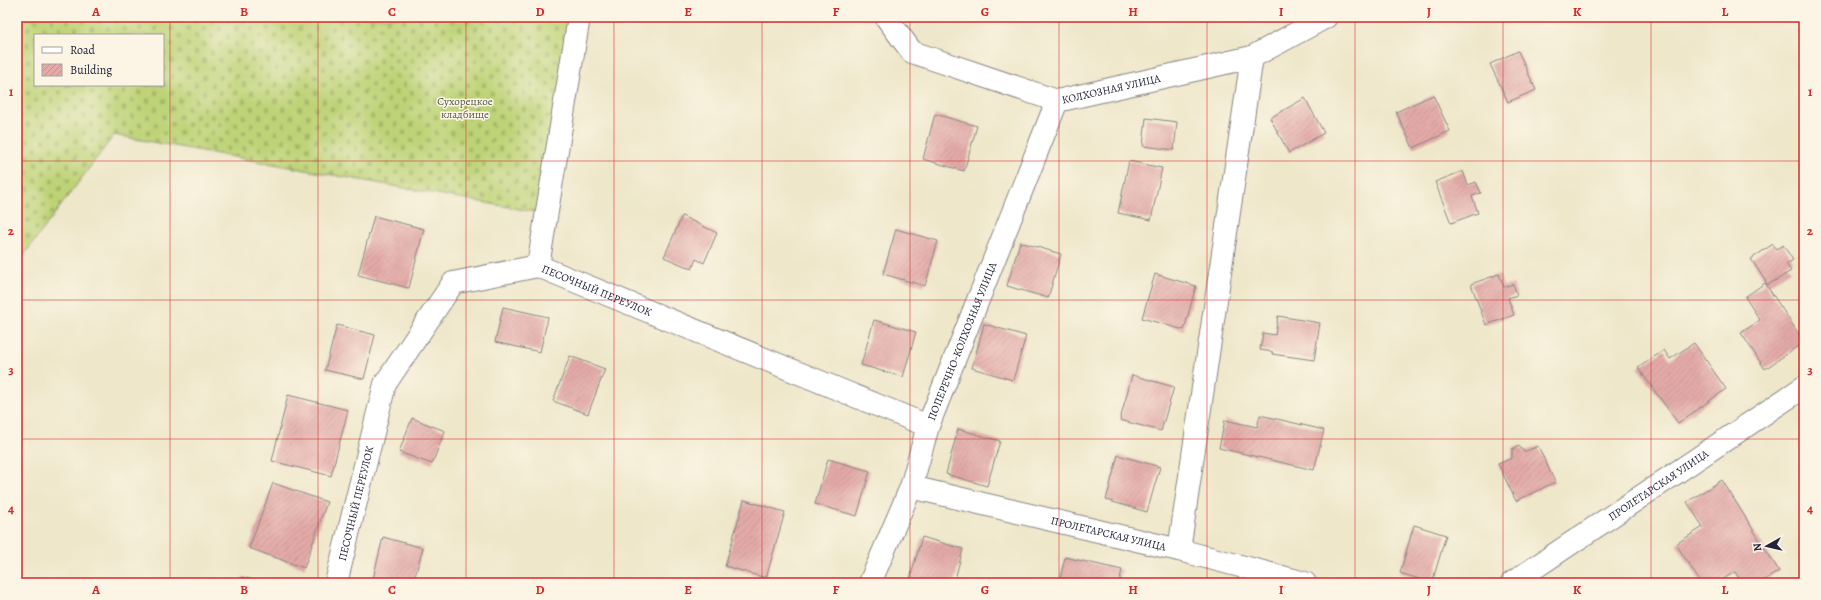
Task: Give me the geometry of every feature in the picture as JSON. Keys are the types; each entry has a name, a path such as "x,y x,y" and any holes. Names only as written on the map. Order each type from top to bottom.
{"street":[{"path":"538,266 579,17"},
{"name":"КОЛХОЗНАЯ УЛИЦА","path":"886,17 912,52 1057,101 1252,57 1326,17"},
{"path":"1179,550 1252,57"},
{"name":"ПОПЕРЕЧНО-КОЛХОЗНАЯ УЛИЦА","path":"870,583 912,487 928,426 1057,101"},
{"name":"ПЕСОЧНЫЙ ПЕРЕУЛОК","path":"336,583 386,384 452,283 538,266 928,426"},
{"name":"ПРОЛЕТАРСКАЯ УЛИЦА","path":"1512,583 1804,387"},
{"name":"ПРОЛЕТАРСКАЯ УЛИЦА","path":"912,487 1179,550 1305,583"}],"green space":[{"name":"Сухорецкое кладбище","path":"17,17 574,17 541,213 114,135 17,264"}],"building":[{"path":"1522,17 1534,17 1525,22"},
{"path":"1518,51 1536,90 1508,102 1490,64"},
{"path":"1433,95 1450,131 1413,148 1396,112"},
{"path":"1305,98 1324,133 1289,153 1270,118"},
{"path":"935,114 977,126 964,171 923,159"},
{"path":"1146,118 1177,122 1174,150 1143,146"},
{"path":"1129,161 1162,168 1151,220 1118,213"},
{"path":"1463,171 1468,185 1476,182 1481,193 1472,196 1478,213 1451,223 1435,182"},
{"path":"374,216 424,229 409,288 358,275"},
{"path":"682,216 717,233 704,263 696,259 692,269 664,257"},
{"path":"896,229 938,241 925,286 883,274"},
{"path":"1020,242 1061,254 1048,298 1007,286"},
{"path":"1773,244 1776,249 1783,245 1793,260 1786,264 1791,271 1768,285 1751,259"},
{"path":"1155,274 1196,286 1184,330 1142,318"},
{"path":"1499,274 1504,287 1513,284 1517,295 1508,298 1514,315 1486,325 1471,284"},
{"path":"1765,283 1804,342 1765,369 1741,333 1760,320 1745,297"},
{"path":"503,307 548,317 540,352 495,342"},
{"path":"1278,316 1320,323 1314,360 1272,354 1273,352 1260,350 1263,333 1275,335"},
{"path":"874,320 916,332 903,377 861,365"},
{"path":"984,324 1026,336 1013,380 972,368"},
{"path":"337,325 375,335 364,379 325,370"},
{"path":"1694,343 1726,389 1678,423 1638,368 1664,350 1670,359"},
{"path":"570,356 605,369 588,414 553,401"},
{"path":"1132,375 1174,387 1161,431 1120,420"},
{"path":"288,395 348,410 331,476 272,461"},
{"path":"1260,415 1324,430 1314,470 1219,448 1225,420 1257,427"},
{"path":"412,418 445,431 432,464 399,452"},
{"path":"958,429 1000,441 987,486 946,474"},
{"path":"1519,446 1524,452 1538,446 1555,482 1516,501 1498,464 1512,458 1512,449"},
{"path":"1118,455 1160,467 1147,512 1106,500"},
{"path":"828,459 870,471 857,516 815,504"},
{"path":"1722,480 1779,571 1760,583 1742,583 1735,572 1717,583 1701,583 1676,544 1703,527 1687,502"},
{"path":"273,483 327,502 304,568 249,548"},
{"path":"744,500 785,512 766,578 725,566"},
{"path":"1414,525 1446,535 1432,583 1400,573"},
{"path":"383,537 423,548 413,583 387,581 387,583 372,583"},
{"path":"922,537 963,549 954,583 909,582"},
{"path":"1065,557 1122,570 1119,583 1059,583"},
{"path":"242,577 261,582 261,583 241,583"}]}
